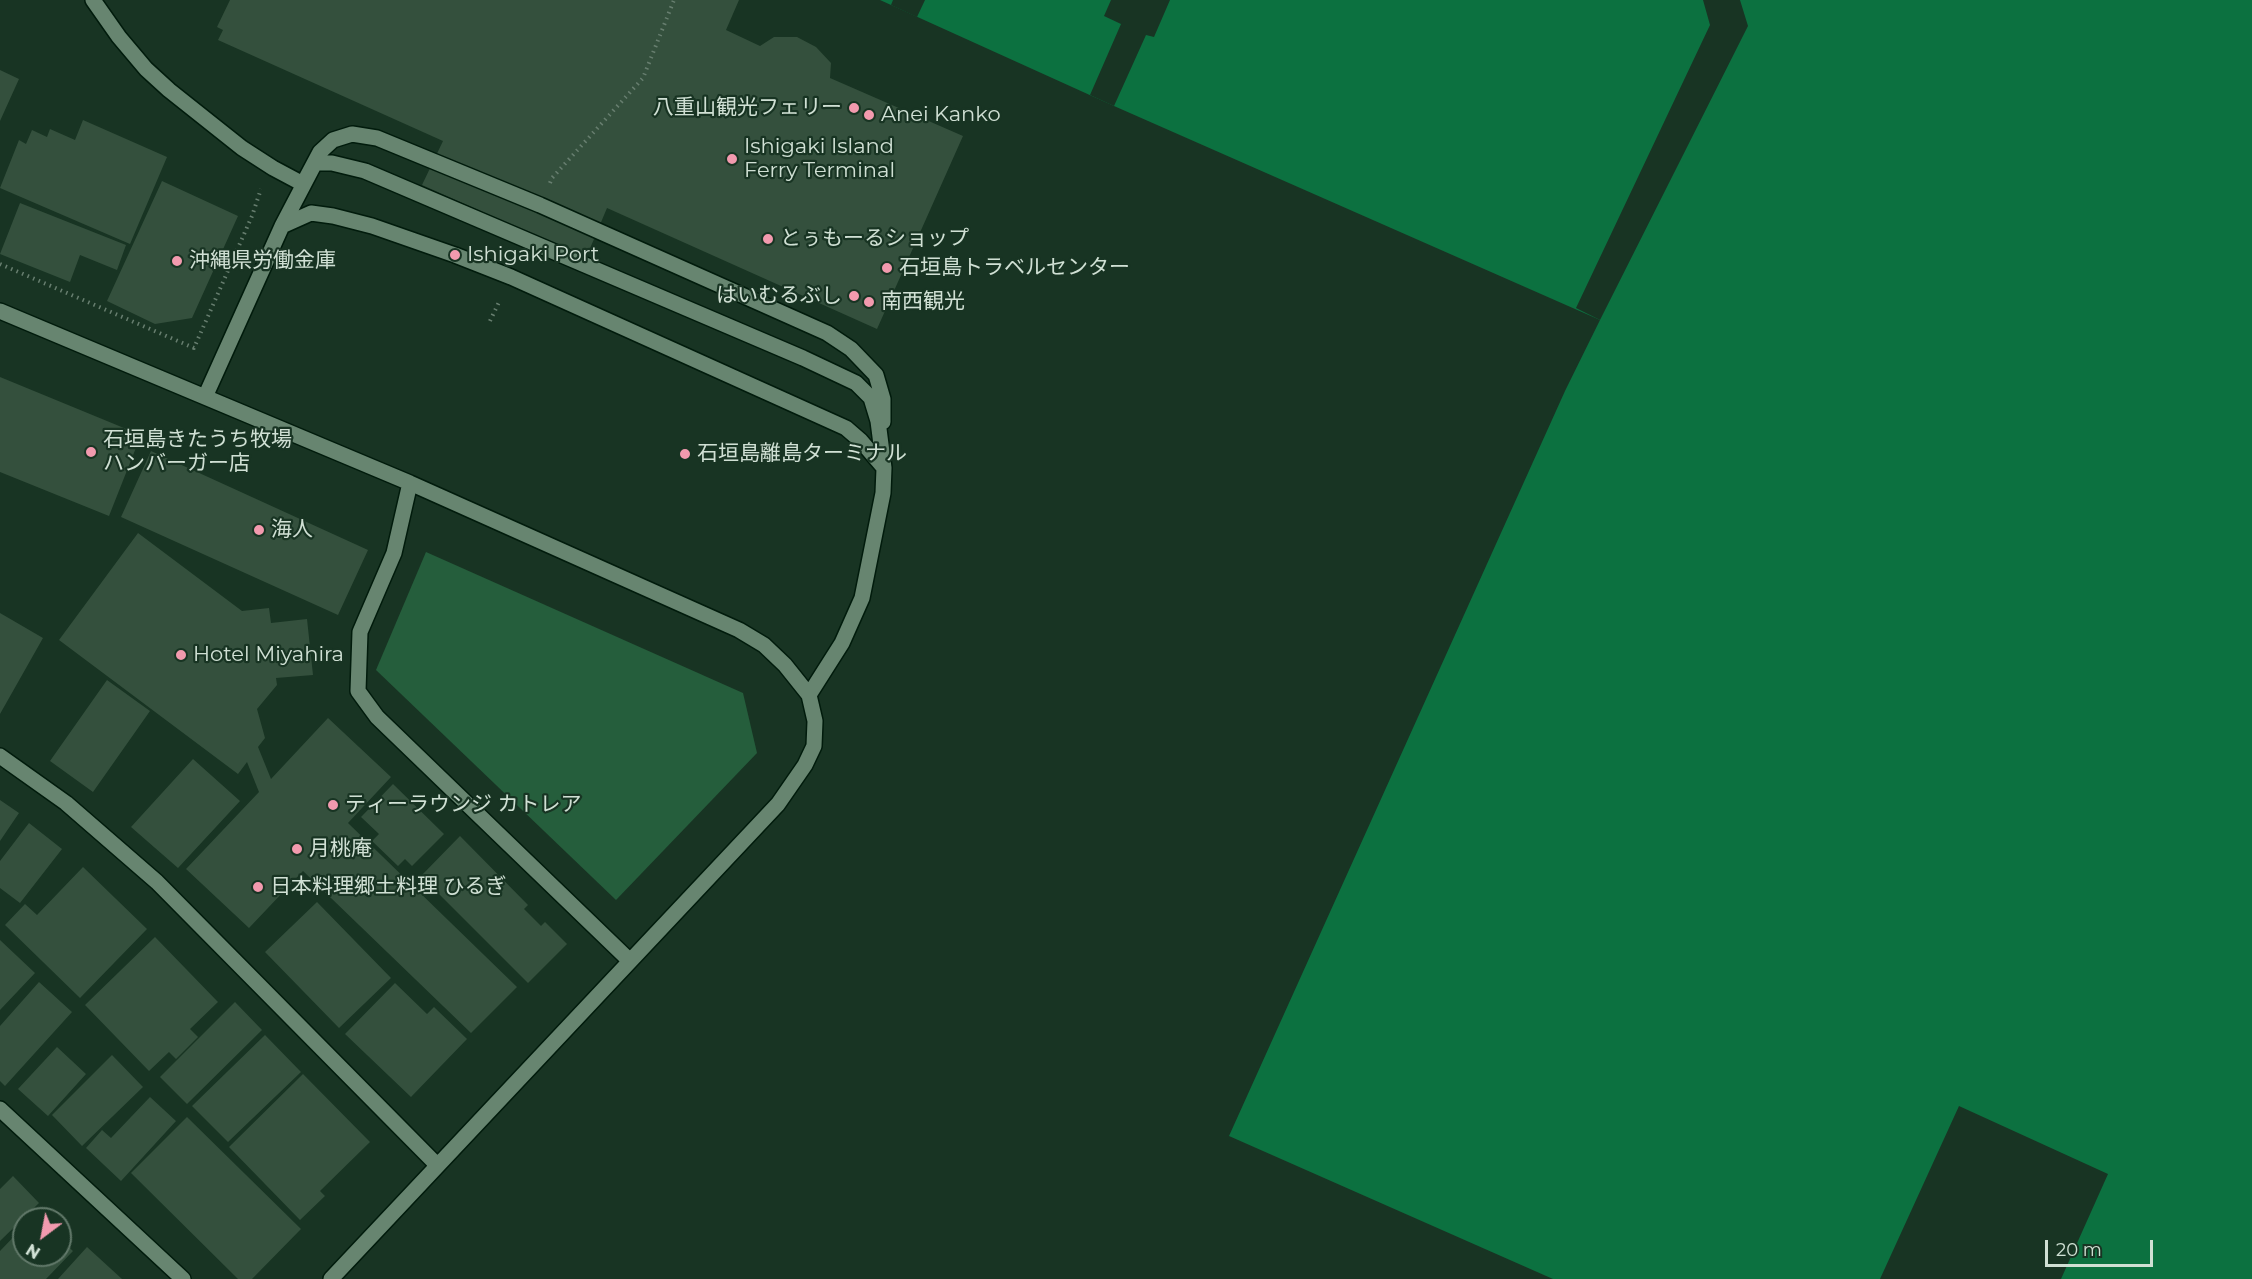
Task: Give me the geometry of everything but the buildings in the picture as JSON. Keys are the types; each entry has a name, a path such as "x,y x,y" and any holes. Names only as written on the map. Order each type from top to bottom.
{"street":[{"path":"93,0 119,37 146,69 169,90 242,148 303,184"},
{"path":"205,397 282,226 320,152 333,140 352,134 377,138 540,206 827,333 851,349 876,375 883,399 882,446"},
{"path":"303,184 315,163 332,163 365,171 803,358 856,383 871,398 878,421 884,468 882,493 862,598 842,643 810,695"},
{"path":"282,226 312,213 333,216 372,226 511,277 846,428 861,441 884,468"},
{"path":"0,311 410,483 739,630 764,645 785,665 810,695 815,721 814,746 805,765 777,804 331,1279"},
{"path":"410,483 394,554 360,632 358,691 377,717 630,961"},
{"path":"0,756 66,803 157,882 437,1165"},
{"path":"0,1109 183,1279"}],"path":[{"path":"552,178 643,78 674,0"},
{"path":"0,264 194,348 252,216 261,189"}],"shaded area":[{"path":"880,0 2252,0 2252,1279 1553,1279 1229,1136 1565,391 1600,320 1114,106"},
{"path":"426,552 743,693 757,753 616,900 376,670"}],"pier":[{"path":"893,0 925,0 917,17 891,5"},
{"path":"1111,0 1170,0 1154,37 1146,35 1114,106 1090,95 1121,24 1104,16"},
{"path":"1703,0 1740,0 1748,26 1600,320 1576,308 1710,25"},
{"path":"1959,1106 2108,1174 2061,1279 1880,1279"}],"place":[{"name":"八重山観光フェリー","path":"854,108"},
{"name":"Anei Kanko","path":"869,115"},
{"name":"Ishigaki Island Ferry Terminal","path":"732,159"},
{"name":"とぅもーるショップ","path":"768,239"},
{"name":"Ishigaki Port","path":"455,255"},
{"name":"沖縄県労働金庫","path":"177,261"},
{"name":"石垣島トラベルセンター","path":"887,268"},
{"name":"はいむるぶし","path":"854,296"},
{"name":"南西観光","path":"869,302"},
{"name":"石垣島きたうち牧場 ハンバーガー店","path":"91,452"},
{"name":"石垣島離島ターミナル","path":"685,454"},
{"name":"海人","path":"259,530"},
{"name":"Hotel Miyahira","path":"181,655"},
{"name":"ティーラウンジ カトレア","path":"333,805"},
{"name":"月桃庵","path":"297,849"},
{"name":"日本料理郷土料理 ひるぎ","path":"258,887"}]}
